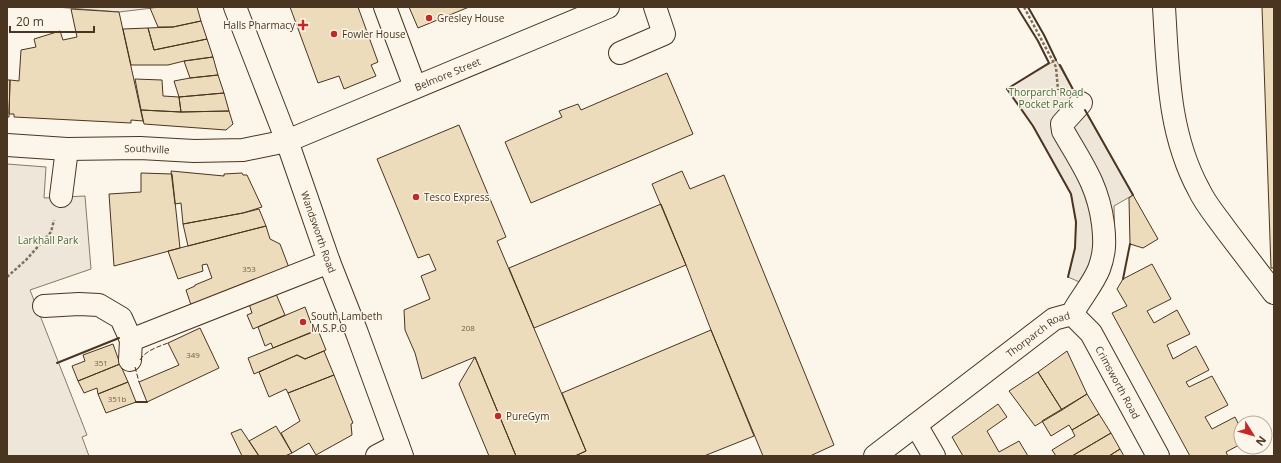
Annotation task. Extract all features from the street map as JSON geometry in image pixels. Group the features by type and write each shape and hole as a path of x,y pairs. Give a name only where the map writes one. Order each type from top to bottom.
{"street":[{"name":"Wandsworth Road","path":"235,7 400,450"},
{"path":"385,7 415,87"},
{"name":"Belmore Street","path":"286,141 608,7"},
{"path":"620,53 664,34 655,7"},
{"path":"1164,7 1170,100 1176,130 1183,153 1196,185 1205,202 1274,293"},
{"path":"1062,124 1081,103"},
{"name":"Thorparch Road","path":"875,456 1054,319 1072,314 1097,275 1105,247 1101,211 1096,190 1090,176 1063,131 1062,124"},
{"name":"Southville","path":"7,145 66,149 140,148 194,151 243,150 286,141"},
{"path":"61,196 66,149"},
{"path":"44,306 79,304 99,305 121,318 131,350 329,262"},
{"name":"Crimsworth Road","path":"1072,314 1091,333 1158,456"},
{"path":"916,425 934,456"},
{"path":"377,456 400,450"}],"path":[{"path":"1024,7 1056,67 1062,124"},
{"path":"7,277 26,260 51,232 61,196"}],"green space":[{"path":"56,7 161,7 119,12"},
{"name":"Thorparch Road Pocket Park","path":"1056,60 1133,195 1114,206 1115,245 1100,291 1068,277 1075,248 1076,222 1071,194 1033,126 1007,89"},
{"name":"Larkhall Park","path":"7,164 46,167 44,198 85,196 91,269 30,290 87,435 82,437 89,456 7,456"}],"building":[{"path":"197,7 201,21 173,27 158,27 150,8"},
{"name":"Fowler House","path":"290,7 358,7 378,62 371,65 376,76 344,89 339,76 318,83"},
{"name":"Gresley House","path":"409,7 469,7 418,28"},
{"path":"1262,7 1274,7 1274,268 1271,268"},
{"path":"71,9 119,12 143,121 131,120 131,123 14,117 14,114 9,114 10,80 19,81 21,50 36,47 34,39 60,31 63,40 77,37"},
{"path":"201,21 207,39 154,50 148,28 173,27"},
{"path":"148,28 154,50 207,39 213,57 168,65 131,65 123,29"},
{"path":"213,57 218,75 190,78 184,61"},
{"path":"667,73 693,134 531,203 505,142 562,117 559,111 578,104 581,110"},
{"path":"218,75 224,93 179,97 174,81"},
{"path":"135,79 162,80 163,96 179,97 181,112 141,110"},
{"path":"7,80 10,80 9,117 7,117"},
{"path":"224,93 229,111 181,112 179,97"},
{"path":"141,110 181,112 229,111 233,124 226,130 144,124"},
{"path":"459,125 506,237 497,241 586,451 575,456 516,456 475,357 422,379 415,353 405,330 404,310 430,299 421,276 436,270 429,254 418,258 377,159"},
{"path":"171,171 224,176 224,174 242,173 243,175 247,175 262,207 243,213 183,224 181,203 175,204"},
{"path":"682,171 690,189 724,175 834,445 810,456 763,456 652,184"},
{"path":"141,173 172,174 180,248 114,266 109,194 141,192"},
{"path":"1133,195 1158,239 1143,248 1130,244 1129,198"},
{"path":"661,204 686,265 534,328 509,268"},
{"path":"259,209 266,226 188,246 183,224"},
{"path":"266,226 270,239 280,244 291,273 193,311 186,290 212,278 207,264 202,265 203,271 178,279 168,251"},
{"path":"1152,264 1171,299 1147,311 1154,323 1177,310 1190,334 1167,345 1173,359 1196,346 1209,370 1186,382 1189,387 1212,376 1228,405 1205,417 1212,429 1233,418 1233,448 1226,452 1228,456 1190,456 1112,313 1127,306 1117,289 1123,279"},
{"path":"276,294 285,315 253,329 247,315 252,313 249,304"},
{"path":"305,307 314,331 273,348 271,343 265,346 258,327"},
{"path":"200,328 219,368 147,402 139,382 179,365 168,343"},
{"path":"318,330 326,350 305,359 297,355 254,374 248,358"},
{"path":"711,330 754,436 704,456 575,456 586,451 562,393"},
{"path":"113,344 120,364 78,381 72,366 85,361 83,355"},
{"path":"324,351 334,375 288,393 286,389 269,397 259,372 297,355 305,359"},
{"path":"1067,351 1087,394 1062,410 1038,372"},
{"path":"475,357 516,456 489,456 459,384"},
{"path":"120,364 128,382 98,394 97,388 84,393 78,381"},
{"path":"1038,372 1062,410 1035,426 1009,391"},
{"path":"334,375 353,423 351,424 352,435 316,455 309,443 292,453 281,433 300,421 288,393"},
{"path":"128,382 136,402 106,413 98,394"},
{"path":"1087,394 1099,414 1072,430 1069,425 1051,436 1042,421"},
{"path":"998,404 1007,417 987,431 999,452 1019,441 1028,456 963,456 952,437"},
{"path":"1099,414 1111,433 1072,456 1056,456 1052,450 1075,436 1072,430"},
{"path":"276,426 292,453 285,456 259,456 249,441"},
{"path":"241,429 259,456 242,456 231,433"},
{"path":"1111,433 1120,449 1109,456 1072,456"},
{"path":"1120,449 1124,456 1109,456"}],"fence":[{"path":"140,360 149,351 168,343"},
{"path":"135,367 139,382"}],"wall":[{"path":"1017,7 1038,41 1049,63 1007,89 1033,126 1071,194 1076,222 1075,248 1068,277"},
{"path":"1028,7 1056,60"},
{"path":"1060,65 1077,97"},
{"path":"1085,110 1133,195"},
{"path":"1123,279 1130,244"},
{"path":"57,363 119,338"},
{"path":"136,402 147,402"}],"place":[{"name":"Gresley House","path":"429,18"},
{"name":"Halls Pharmacy","path":"303,25"},
{"name":"Fowler House","path":"334,34"},
{"name":"Tesco Express","path":"416,197"},
{"name":"South Lambeth M.S.P.O","path":"303,322"},
{"name":"PureGym","path":"498,416"}]}
